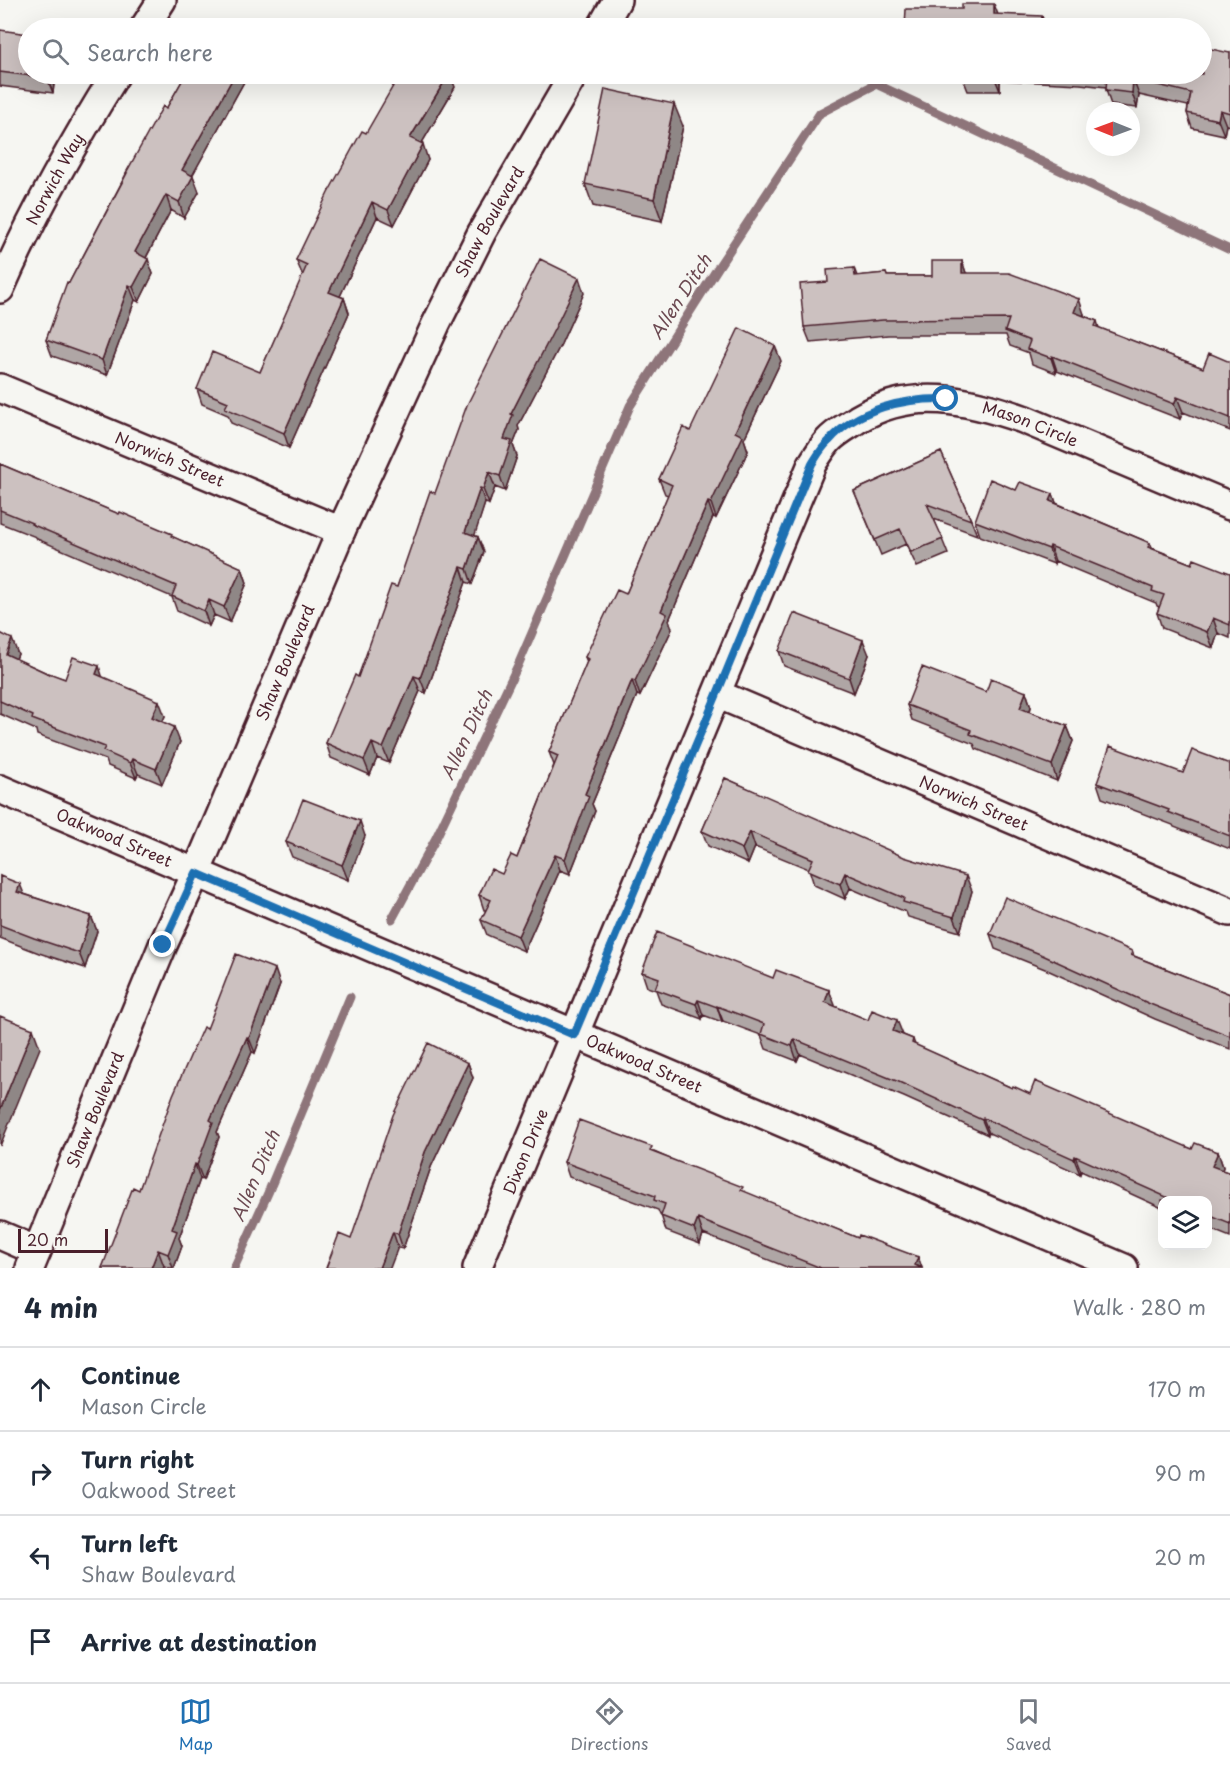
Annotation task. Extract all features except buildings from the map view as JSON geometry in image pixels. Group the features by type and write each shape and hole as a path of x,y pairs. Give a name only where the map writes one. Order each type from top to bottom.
{"street":[{"path":"150,18 162,0"},
{"path":"607,18 617,0"},
{"name":"Norwich Way","path":"0,289 23,235 60,166 110,84"},
{"name":"Shaw Boulevard","path":"33,1260 163,945 196,873 341,531 436,324 482,232 568,84"},
{"name":"Norwich Street","path":"0,388 341,531"},
{"name":"Mason Circle","path":"574,1035 812,464 829,440 842,429 871,411 922,398 946,399 992,408 1023,418 1230,506"},
{"name":"Norwich Street","path":"717,694 1230,912"},
{"name":"Oakwood Street","path":"0,789 1124,1268"},
{"name":"Dixon Drive","path":"477,1268 574,1035"},
{"path":"0,1235 33,1260"}],"waterway":[{"name":"Allen Ditch","path":"392,919 436,838 519,663 630,406 820,113 876,84 1230,250"},
{"name":"Allen Ditch","path":"234,1268 350,997"}],"route":[{"path":"163,945 196,873 574,1035 812,464 829,440 871,411 922,398 946,399"}]}
